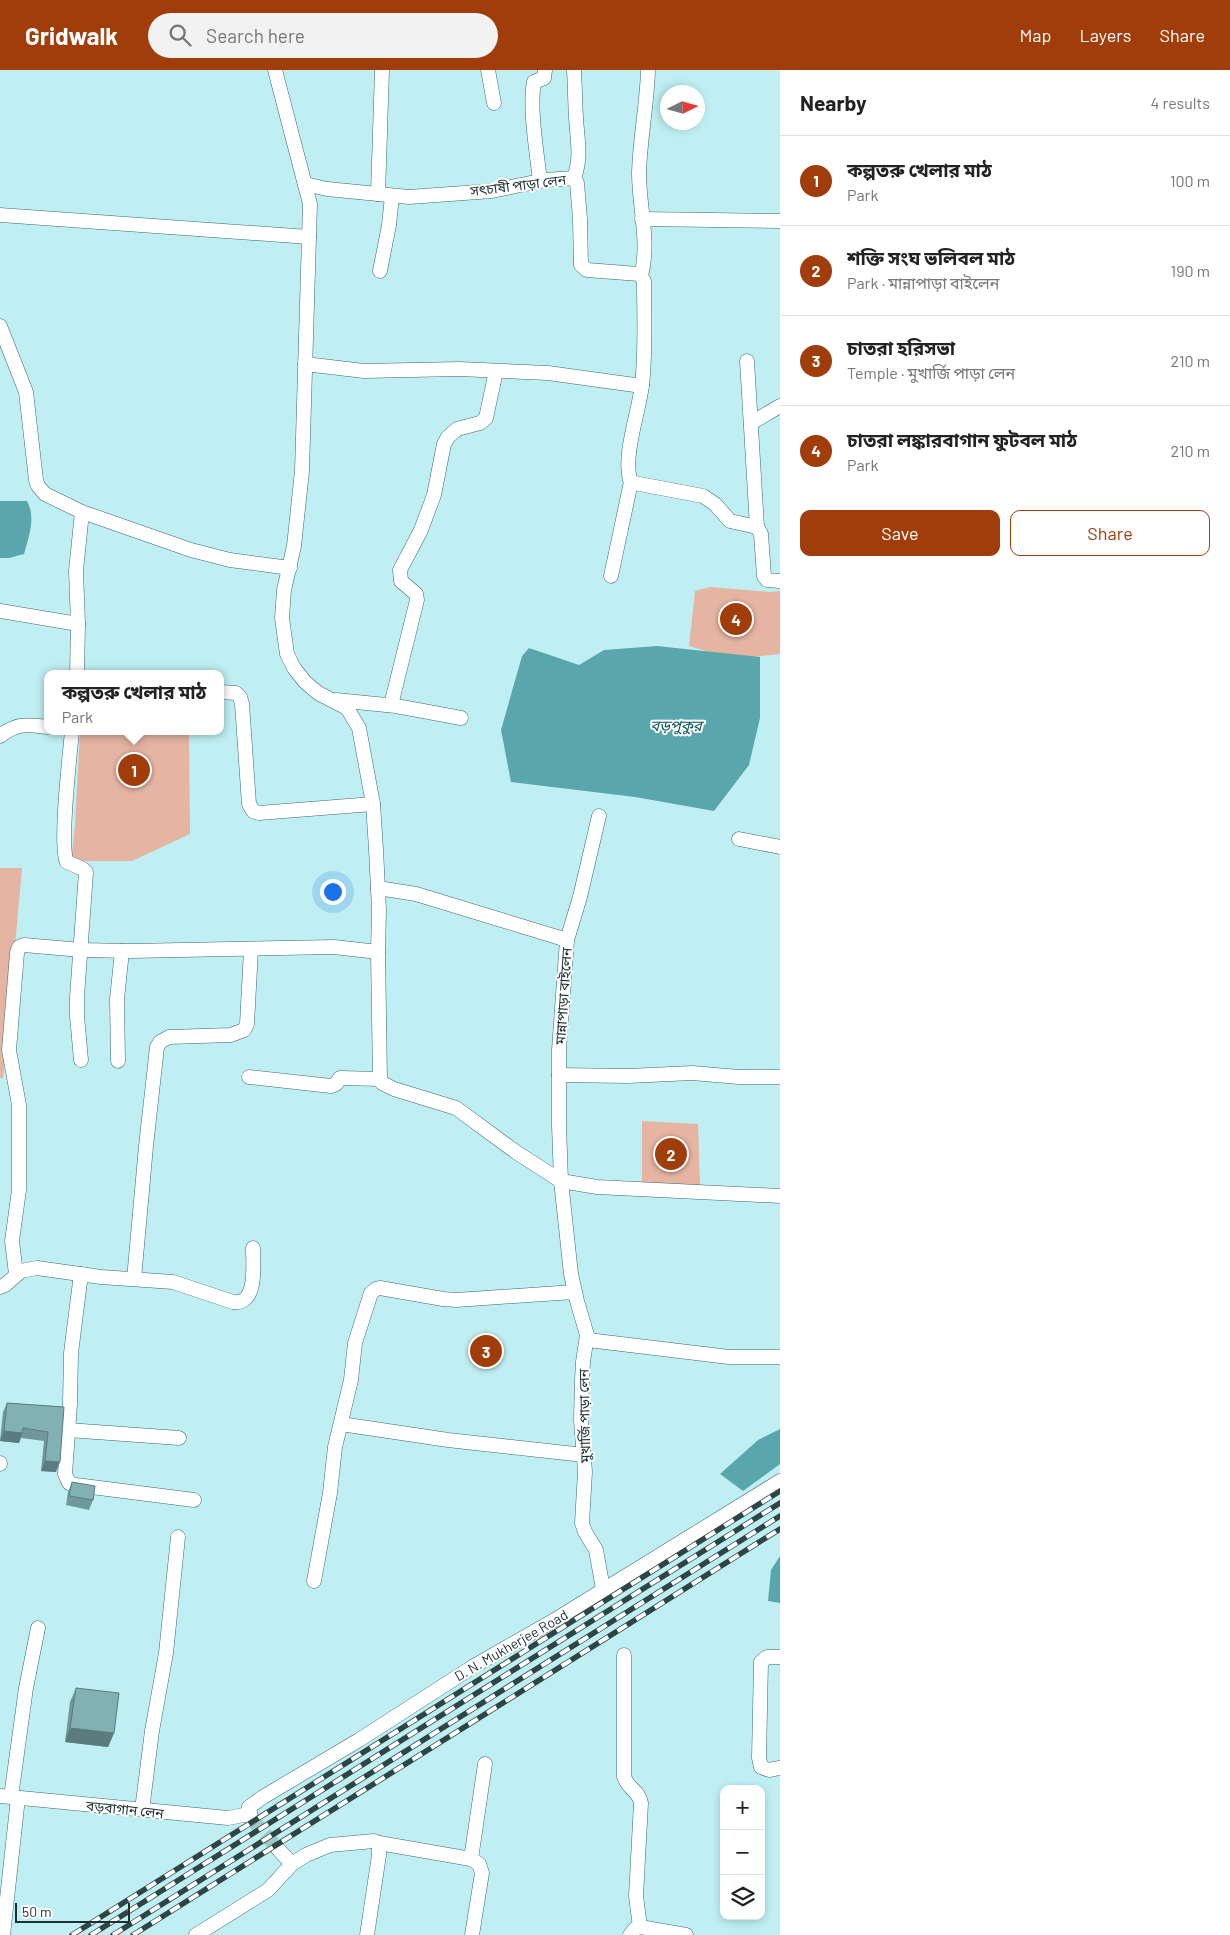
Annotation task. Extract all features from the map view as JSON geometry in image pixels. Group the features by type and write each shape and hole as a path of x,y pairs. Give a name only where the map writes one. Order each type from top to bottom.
{"street":[{"path":"275,70 310,204 302,470 297,530 284,590 282,610 287,654 294,668 305,682 318,693 347,708 356,721 373,804 378,888 380,1078 382,1083 394,1089 456,1108 516,1152 561,1181 597,1187 780,1196"},
{"path":"378,194 382,70"},
{"path":"488,70 494,103"},
{"path":"540,181 533,86 534,82 544,78 545,70"},
{"path":"574,70 579,156 578,168 574,178"},
{"path":"611,576 631,482 629,478 629,458 642,386 644,280 642,276 645,257 639,174 647,102 648,70"},
{"name":"সৎচাষী পাড়া লেন","path":"305,184 327,189 420,197 492,191 540,181 574,178 577,183 580,210 581,265 587,270 642,276"},
{"path":"380,272 389,225 392,196"},
{"path":"0,215 309,237"},
{"path":"642,219 780,221"},
{"path":"0,326 26,392 38,486 45,494 82,512 212,557 290,568"},
{"path":"0,361 15,361"},
{"path":"746,361 758,526 761,534 764,576 767,580 780,581"},
{"path":"305,364 364,371 432,369 548,373 642,386"},
{"path":"391,705 417,600 416,594 401,581 400,570 428,512 438,482 443,446 448,436 457,429 480,422 486,418 496,371"},
{"path":"751,423 780,406"},
{"path":"631,482 703,496 715,504 730,521 758,526"},
{"path":"76,670 78,624 76,571 82,512"},
{"path":"0,611 78,624"},
{"path":"224,692 236,693 242,704 249,804 253,811 259,813 373,804"},
{"path":"330,699 391,705 461,718"},
{"path":"0,736 10,728 19,725 44,727"},
{"path":"72,735 65,808 65,854 67,862 84,868 86,872 77,1016 81,1060"},
{"name":"মান্নাপাড়া বাইলেন","path":"561,1181 559,1050 567,940 580,897 599,816"},
{"path":"739,839 780,847"},
{"path":"378,888 416,894 567,940"},
{"path":"16,1274 12,1241 19,1190 19,1105 9,1050 18,949 24,945 81,950 122,951 334,947 378,952"},
{"path":"134,1279 157,1047 160,1042 169,1037 231,1035 244,1030 247,1024 251,950"},
{"path":"118,1061 117,1000 122,951"},
{"path":"559,1075 628,1076 698,1073 739,1077 778,1077"},
{"path":"249,1077 331,1086 336,1084 340,1078 380,1078"},
{"name":"মুখার্জি পাড়া লেন","path":"561,1181 574,1292 585,1324 588,1340 582,1374 581,1420 585,1472 582,1522 585,1532 596,1550 603,1589"},
{"path":"0,1287 9,1283 16,1274 25,1269 37,1268 173,1282 233,1302 241,1302 247,1297 250,1290 253,1272 253,1248"},
{"path":"81,1274 71,1353 65,1474 69,1483 194,1500"},
{"path":"314,1581 330,1493 334,1454 352,1380 355,1342 371,1293 376,1289 396,1290 456,1300 574,1292"},
{"path":"588,1340 729,1357 780,1357"},
{"path":"341,1424 448,1440 584,1454"},
{"path":"68,1430 179,1438"},
{"name":"D. N. Mukherjee Road","path":"250,1816 249,1807 263,1797 359,1740 474,1666 558,1618 780,1481"},
{"path":"142,1810 152,1731 166,1653 178,1537"},
{"path":"3,1935 10,1797 26,1688 38,1628"},
{"path":"624,1655 624,1776 628,1786 638,1793 641,1803 635,1931 686,1935"},
{"path":"780,1657 767,1658 761,1662 759,1758 761,1767 764,1769 780,1768"},
{"path":"471,1859 485,1764"},
{"name":"বড়বাগান লেন","path":"10,1797 228,1818 250,1816"},
{"path":"196,1935 268,1890 292,1864 306,1855 330,1845 374,1841 471,1859 479,1864 482,1873 472,1935"},
{"path":"366,1935 379,1855 379,1843"},
{"path":"278,1849 292,1864"}],"shaded area":[{"path":"710,587 770,592 780,591 780,654 732,659 689,646 695,591"},
{"path":"80,735 189,735 190,834 132,861 71,861 75,826"},
{"path":"0,868 22,868 3,1078 0,1078"},
{"path":"642,1121 698,1124 700,1185 642,1189"}],"water":[{"path":"0,501 27,501 30,507 30,534 24,554 0,558"},
{"name":"বড়পুকুর","path":"657,646 760,657 760,718 749,765 714,811 635,797 511,782 501,730 522,656 529,648 579,665 604,650"},
{"path":"780,1429 780,1464 743,1491 720,1474 758,1440"},
{"path":"780,1556 780,1603 768,1601 771,1570"}],"building":[{"path":"7,1403 64,1407 60,1462 45,1461 48,1432 23,1428 22,1433 4,1431"},
{"path":"72,1482 95,1486 93,1500 69,1496"},
{"path":"76,1688 119,1693 114,1733 70,1728"}],"tunnel":[{"path":"251,1818 278,1849"}],"railway":[{"path":"72,1935 780,1491"},
{"path":"91,1935 780,1503"},
{"path":"113,1935 780,1516"},
{"path":"133,1935 780,1529"}],"place":[{"name":"চাতরা লঙ্কারবাগান ফুটবল মাঠ","path":"736,619"},
{"name":"কল্পতরু খেলার মাঠ","path":"134,770"},
{"name":"শক্তি সংঘ ভলিবল মাঠ","path":"671,1154"},
{"name":"চাতরা হরিসভা","path":"486,1351"}]}
